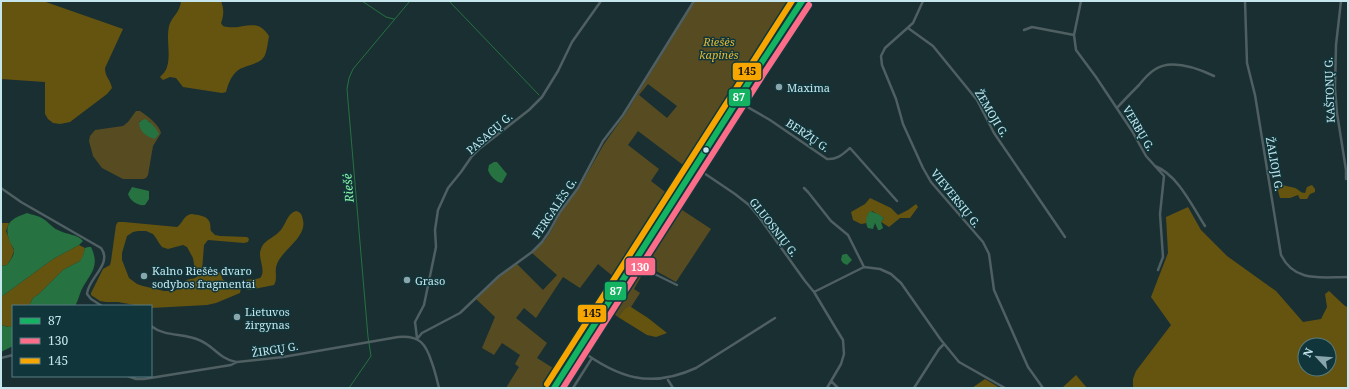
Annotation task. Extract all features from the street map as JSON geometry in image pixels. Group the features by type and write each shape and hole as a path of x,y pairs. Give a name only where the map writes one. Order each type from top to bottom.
{"main road":[{"path":"554,388 737,100 802,1"}],"street":[{"name":"PASAGŲ G.","path":"417,339 415,322 424,305 436,247 435,221 444,194 452,181 462,172 479,149 542,98 558,71 572,42 601,1"},
{"name":"PERGALĖS G.","path":"417,339 422,333 460,312 499,276 532,252 542,242 560,212 578,188 603,141 623,115 694,1"},
{"name":"VIEVERSIŲ G.","path":"923,1 913,22 885,48 881,56 882,65 896,99 903,124 923,168 931,182 983,242 989,254 994,290 1028,367 1043,388"},
{"name":"VERBŲ G.","path":"1081,1 1074,35 1076,50 1096,76 1132,131 1146,156 1164,176 1160,214 1163,257 1158,270"},
{"name":"ŽALIOJI G.","path":"1245,1 1247,63 1255,95 1281,255 1288,266 1298,274 1306,276 1348,277"},
{"name":"KAŠTONŲ G.","path":"1341,1 1336,45 1335,88 1336,113 1346,170 1346,179"},
{"path":"1024,30 1032,27 1074,35"},
{"name":"ŽEMOJI G.","path":"908,28 933,46 978,100 994,133 1065,237"},
{"path":"1117,108 1150,73 1159,67 1168,64 1204,71 1214,76"},
{"name":"BERŽŲ G.","path":"737,100 770,120 827,159 839,157 850,148 897,201"},
{"path":"1154,165 1162,169 1175,180 1205,226"},
{"name":"GLUOSNIŲ G.","path":"695,167 749,205 814,292 837,329 844,344 843,359 827,388"},
{"path":"1,188 21,202 101,248 104,252 104,260 89,285 87,294 90,299 100,305"},
{"path":"804,188 831,221 848,235 864,267"},
{"path":"634,264 677,285"},
{"path":"814,292 864,267 880,269 890,274 901,282 944,344 959,362 1005,388"},
{"path":"579,349 616,372 631,379 648,381 668,380 696,368 775,318"},
{"path":"152,327 166,334 192,337 200,340 225,358 237,362"},
{"name":"ŽIRGŲ G.","path":"131,377 136,379 148,378 223,366 237,362 284,357 404,336 417,339"},
{"path":"417,339 423,343 429,352 439,388"},
{"path":"914,388 939,349 944,344"},
{"path":"1,358 12,355"},
{"path":"573,388 592,358"},
{"path":"668,380 673,388"},
{"path":"831,381 838,388"}],"green space":[{"name":"Riešės kapinės","path":"695,1 799,1 691,171 638,131 628,145 659,169 651,181 673,198 620,282 598,264 580,288 563,277 536,318 524,308 516,318 547,343 537,358 561,373 552,388 506,388 519,367 515,364 520,355 502,343 494,355 482,348 495,317 476,299 505,272 517,264 543,290 557,275 532,253 550,233 561,212 579,188 604,144 626,113","holes":["648,84 677,106 667,118 639,95"]},
{"path":"136,111 140,111 155,123 161,133 153,146 148,175 143,179 123,179 102,168 93,156 89,141 90,136 95,130 123,126","holes":["139,121 149,121 155,129 152,138 145,134"]},
{"path":"673,204 711,229 676,282 647,266 634,289 640,293 631,307 625,308 618,317 606,309"}],"shaded area":[{"path":"1,1 43,1 123,29 105,68 112,88 107,94 70,122 60,124 53,123 45,114 45,82 1,79"},
{"path":"181,1 221,1 223,7 223,17 221,23 223,26 259,26 269,36 266,53 263,59 239,69 228,84 226,92 222,93 183,87 176,78 170,77 163,80 160,77 166,70 168,62 169,26 178,12"},
{"path":"145,119 159,134 155,139 146,135 140,128 139,122"},
{"path":"497,162 507,174 502,183 494,178 488,170 489,165"},
{"path":"1279,185 1295,188 1305,193 1307,187 1312,185 1315,192 1310,194 1307,199 1300,199 1298,195 1290,198 1280,198 1277,187"},
{"path":"132,187 149,191 149,199 145,205 137,204 132,201 128,194"},
{"path":"870,198 891,208 898,215 916,204 918,207 910,218 900,218 889,227 881,222 884,218 872,211 867,216 867,223 861,224 853,220 851,212 865,204"},
{"path":"1188,207 1201,230 1227,256 1276,291 1303,322 1321,319 1327,307 1325,294 1329,291 1348,307 1348,388 1133,388 1133,379 1136,371 1171,325 1151,297 1168,253 1166,217"},
{"path":"296,211 302,215 303,226 298,238 277,264 276,280 274,285 249,290 246,289 246,280 258,279 261,277 263,270 260,252 262,246 279,232 288,217"},
{"path":"870,211 884,218 881,222 883,228 880,230 878,230 875,223 873,229 868,228 866,222"},
{"path":"27,213 45,220 56,229 78,237 83,241 79,245 53,259 1,297 1,266 7,265 14,253 14,249 8,236 8,226 12,220"},
{"path":"191,214 201,216 208,219 210,222 211,231 215,235 247,237 249,239 248,242 244,243 208,240 204,245 202,271 217,271 220,273 223,280 241,288 240,293 207,305 152,308 152,305 134,305 100,301 91,295 103,269 110,265 116,225 118,222 177,227","holes":["138,231 146,231 153,234 162,247 168,249 183,245 187,247 193,258 195,270 198,271 199,274 181,284 175,291 164,291 137,284 129,278 122,260 122,253 127,236"]},
{"path":"1,223 9,223 6,231 14,251 7,265 1,266"},
{"path":"79,245 85,248 83,257 80,261 63,270 33,298 30,305 12,305 12,326 1,325 1,297 53,259"},
{"path":"91,247 95,260 94,266 76,305 30,305 33,298 63,270 80,261 85,248"},
{"path":"847,254 852,260 847,265 841,260 842,255"},
{"path":"631,307 648,318 667,333 656,337 647,335 618,317 625,308"},
{"path":"1,325 8,327 12,326 12,346 1,352"},
{"path":"1076,375 1087,388 1062,388"},
{"path":"985,379 1000,388 972,388"}],"waterway":[{"path":"362,1 386,17 394,19"},
{"name":"Riešė","path":"349,388 371,356 368,337 347,89 349,78 353,69 410,1"},
{"path":"449,1 539,95"}],"transit line":[{"name":"145","path":"547,384 792,1"},
{"name":"87","path":"554,388 802,1"},
{"name":"130","path":"563,388 809,5"}],"place":[{"name":"Maxima","path":"779,87"},
{"name":"Kalno Riešės dvaro sodybos fragmentai","path":"144,276"},
{"name":"Graso","path":"407,280"},
{"name":"Lietuvos žirgynas","path":"237,317"}]}
